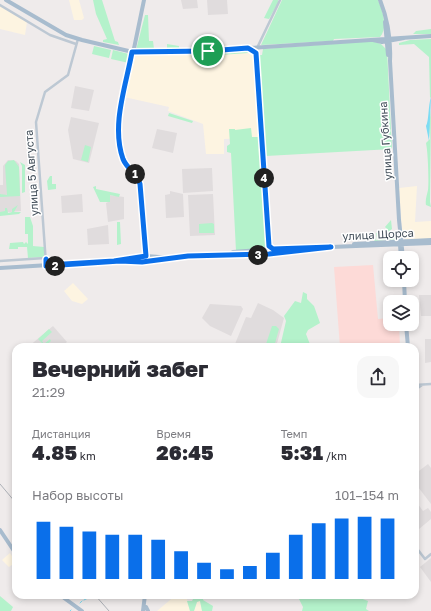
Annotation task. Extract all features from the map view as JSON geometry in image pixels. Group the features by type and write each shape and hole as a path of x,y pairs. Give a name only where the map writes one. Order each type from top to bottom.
{"main road":[{"path":"6,0 59,31 76,38 132,52 257,48 431,36"},
{"path":"10,0 76,38"},
{"path":"144,0 132,52 118,126 123,160 136,175 140,184 145,259"},
{"name":"улица Губкина","path":"380,0 390,39 390,61 402,251"},
{"name":"улица Щорса","path":"270,250 394,245 410,241 431,240"},
{"name":"улица Щорса","path":"328,248 431,243"},
{"path":"213,255 221,253 270,250 328,248"},
{"path":"0,268 47,263 172,258 270,250"},
{"path":"114,261 158,257 172,258"},
{"path":"407,331 408,343"},
{"path":"0,530 12,548"},
{"path":"66,599 82,610"},
{"path":"145,609 146,599"}],"street":[{"path":"270,250 265,198 257,48 280,0"},
{"path":"0,5 50,34 76,44"},
{"name":"улица 5 Августа","path":"47,263 36,122 45,92 68,75 76,44 76,38"},
{"path":"248,48 259,42"},
{"path":"248,48 257,55"},
{"path":"0,261 47,263"},
{"path":"419,387 424,384"},
{"path":"419,385 431,384"},
{"path":"419,551 425,559 431,554"}],"shaded area":[{"path":"69,0 79,0 84,18 82,20 74,20"},
{"path":"181,0 197,0 198,8 183,9"},
{"path":"207,0 227,0 228,14 208,15"},
{"path":"0,6 27,22 25,35 0,29"},
{"path":"251,50 255,54 260,138 224,139 224,154 206,154 203,124 168,111 169,107 124,97 134,55"},
{"path":"75,86 94,90 89,111 71,108"},
{"path":"71,117 99,123 89,163 73,159 68,130"},
{"path":"157,129 177,133 173,153 152,148"},
{"path":"8,160 16,161 19,164 21,211 0,213 0,185 3,185 3,166"},
{"path":"212,168 213,191 183,193 182,169"},
{"path":"417,186 415,222 431,221 431,239 406,239 402,231 399,188"},
{"path":"170,191 183,194 184,217 166,218 165,195 170,194"},
{"path":"82,194 83,212 62,213 61,196"},
{"path":"213,194 215,235 190,236 188,195"},
{"path":"109,195 124,197 124,219 108,222 106,203 110,201"},
{"path":"108,225 109,244 88,245 87,229"},
{"path":"373,265 378,319 383,319 383,331 399,331 400,343 340,343 334,267"},
{"path":"73,283 88,299 82,304 72,301 64,291"},
{"path":"419,295 431,295 431,316 421,316"},
{"path":"258,303 273,310 284,318 277,343 235,343 246,317 251,318"},
{"path":"210,304 241,306 243,309 231,336 210,326 202,318"},
{"path":"53,326 67,342 66,343 33,343"},
{"path":"425,339 431,339 431,362 425,363"},
{"path":"428,464 431,468 431,504 419,488 419,471"},
{"path":"419,506 423,511 428,508 431,512 431,519 419,529"},
{"path":"10,553 12,556 12,565 9,567 2,560"},
{"path":"431,558 431,582 420,567"},
{"path":"171,599 187,599 190,611 157,611"},
{"path":"200,600 202,611 194,611 197,602"}],"green space":[{"path":"93,0 102,0 115,41 118,42 119,45 103,42 103,40 107,39 96,14"},
{"path":"273,0 278,0 278,3 269,19 264,18"},
{"path":"282,0 378,0 383,14 384,29 380,37 261,45"},
{"path":"145,15 148,15 149,41 153,41 154,49 163,51 136,50"},
{"path":"431,29 431,34 413,34 416,31"},
{"path":"431,39 430,98 429,57 414,44 399,45 399,43 410,40"},
{"path":"372,41 381,44 387,50 392,149 266,156 259,55 262,55 263,49"},
{"path":"167,44 179,46 181,49 167,51"},
{"path":"94,46 111,50 109,58 92,54"},
{"path":"113,50 129,54 129,63 111,59"},
{"path":"248,50 248,53 219,55 221,52"},
{"path":"431,110 431,207 426,205 428,190 428,160 426,143 430,139 429,126"},
{"path":"169,113 193,121 192,123 168,116"},
{"path":"251,128 252,137 260,137 266,246 264,248 236,251 231,153 227,152 227,146 230,144 229,129 235,130"},
{"path":"85,145 91,147 88,162 81,160"},
{"path":"14,160 19,167 20,196 0,197 0,194 7,195 5,165 8,161"},
{"path":"20,162 25,165 25,192 22,193 22,166"},
{"path":"50,176 52,176 52,184 56,184 56,189 48,190 47,181"},
{"path":"96,186 96,189 120,194 119,197 110,195 110,202 100,202 93,187"},
{"path":"18,205 14,212 21,212 19,214 0,216 0,212 5,211 5,208 7,208 8,213 12,212 12,209"},
{"path":"25,217 30,217 33,226 33,246 44,247 44,257 28,258 27,247 9,249 10,243 23,242 24,244 26,242 28,244 28,234 25,234"},
{"path":"391,220 392,229 388,232 389,239 392,237 398,239 374,241 376,238 376,240 379,240 377,239 376,233 383,233 387,229 385,227"},
{"path":"117,222 120,222 121,244 117,245"},
{"path":"199,224 214,224 214,233 199,233"},
{"path":"303,292 307,294 307,299 314,306 320,323 308,330 306,334 309,343 281,343 286,321 284,316 295,301 301,303"},
{"path":"272,326 276,326 279,329 275,343 266,343"},
{"path":"49,329 52,332 42,341 43,343 38,339"},
{"path":"50,339 51,341 49,343 45,343"},
{"path":"0,596 13,607 11,611 0,611"},
{"path":"193,599 203,599 213,606 212,611 202,611 200,601 197,602 194,611 190,611 187,601 192,601"},
{"path":"299,599 363,599 368,601 366,609 369,611 302,611 303,607"}],"water":[{"path":"431,97 429,141 426,126"}],"railway":[{"path":"0,484 12,498"},
{"path":"98,599 109,611"}],"route":[{"path":"208,51 132,52 118,126 123,160 139,179 146,256 114,261 89,262 48,265 46,264 46,259 46,265 46,266 120,261 142,262 168,260 188,256 231,254 240,256 331,247 273,249 269,246 257,55 252,49 248,48 208,51"}]}
